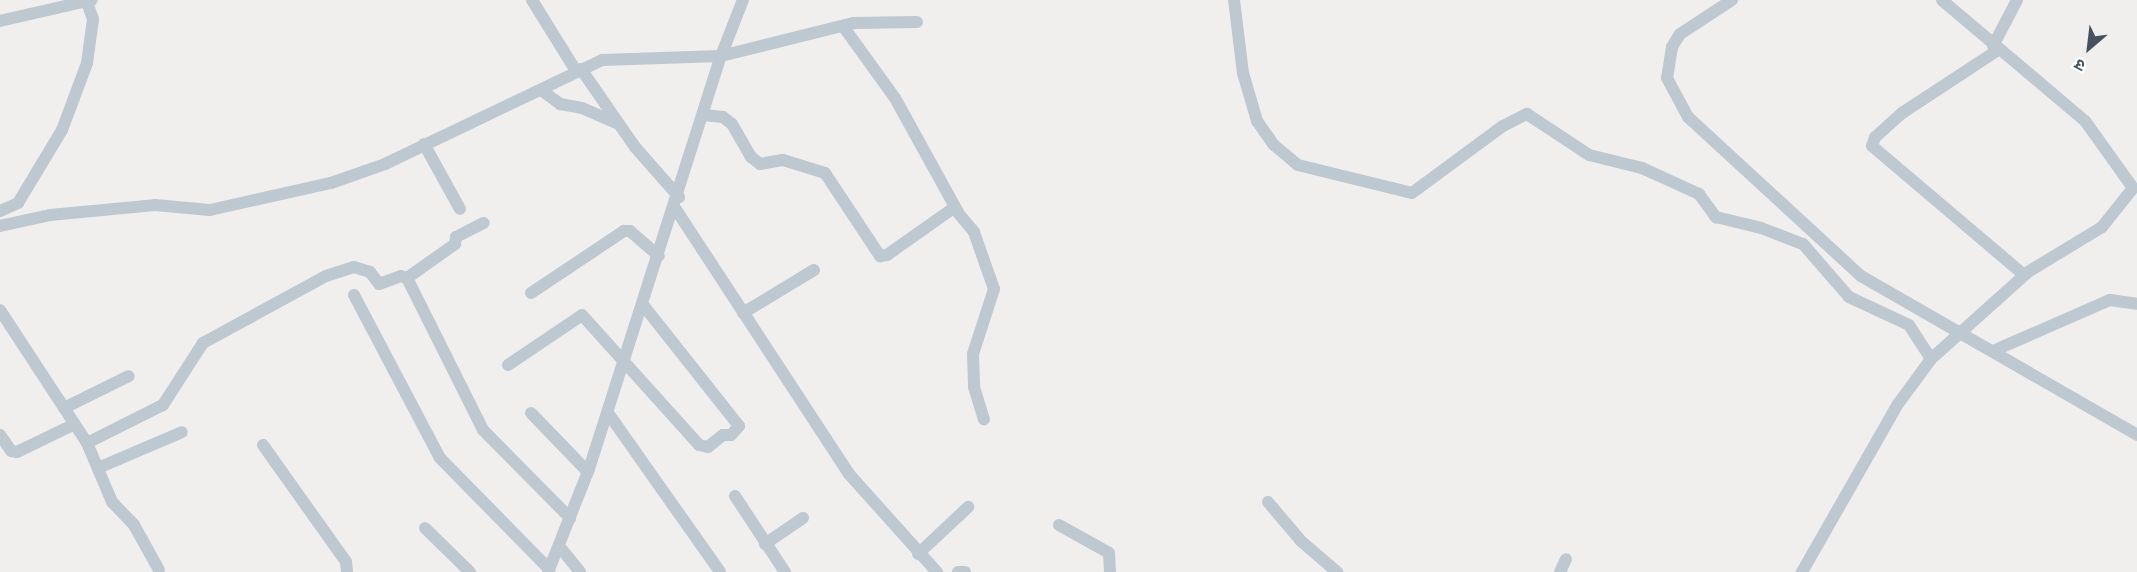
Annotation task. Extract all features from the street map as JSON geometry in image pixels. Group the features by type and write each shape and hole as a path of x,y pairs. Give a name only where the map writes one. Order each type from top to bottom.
{"street":[{"path":"0,21 89,0 93,19 87,63 62,130 18,204 0,211"},
{"path":"532,0 579,70 677,202 743,313 849,474 918,554 938,572"},
{"path":"354,295 440,458 549,570 588,472 677,202 721,56 743,0"},
{"path":"1234,0 1251,101 1261,128 1285,155 1313,171 1412,193 1503,126 1527,114 1589,155 1642,168 1699,194 1716,217 1761,228 1803,244 1849,297 1909,325 1931,359"},
{"path":"1732,0 1713,9 1674,42 1666,72 1680,106 1735,164 1861,276 1962,332 2137,435"},
{"path":"1802,572 1898,404 1931,359 2024,275 2102,227 2135,186 2085,121 1942,0"},
{"path":"2017,0 1996,48 1902,113 1875,137 1872,146 2024,275"},
{"path":"0,226 50,215 155,205 186,210 242,203 332,183 424,144 579,70 619,58 721,56 843,26 873,21 917,22"},
{"path":"843,26 895,98 955,207 974,232 994,289 973,354 974,387 984,420"},
{"path":"541,90 560,104 582,108 620,124"},
{"path":"703,115 723,117 732,124 752,157 760,164 783,160 825,172 880,256 887,255 955,207"},
{"path":"424,144 460,209"},
{"path":"407,278 455,244 456,237 484,223"},
{"path":"531,293 624,231 630,231 659,256"},
{"path":"87,442 163,405 202,343 326,276 354,267 370,272 379,284 401,276 407,278 483,430 570,518"},
{"path":"743,313 814,270"},
{"path":"1993,351 2110,300 2137,304"},
{"path":"508,365 582,315 626,359 699,445 708,447 740,428 643,305"},
{"path":"0,310 87,442 112,502 134,525 159,570"},
{"path":"64,408 129,376"},
{"path":"531,413 588,472"},
{"path":"608,413 720,572"},
{"path":"0,435 11,451 17,452 75,424"},
{"path":"98,468 182,432"},
{"path":"263,445 346,562 347,572"},
{"path":"735,496 785,572"},
{"path":"1268,502 1301,541 1337,572"},
{"path":"918,554 968,507"},
{"path":"765,544 803,518"},
{"path":"1059,525 1109,553 1110,572"},
{"path":"425,528 470,572"},
{"path":"559,546 580,572"},
{"path":"1560,572 1566,560"},
{"path":"958,572 965,572"}]}
